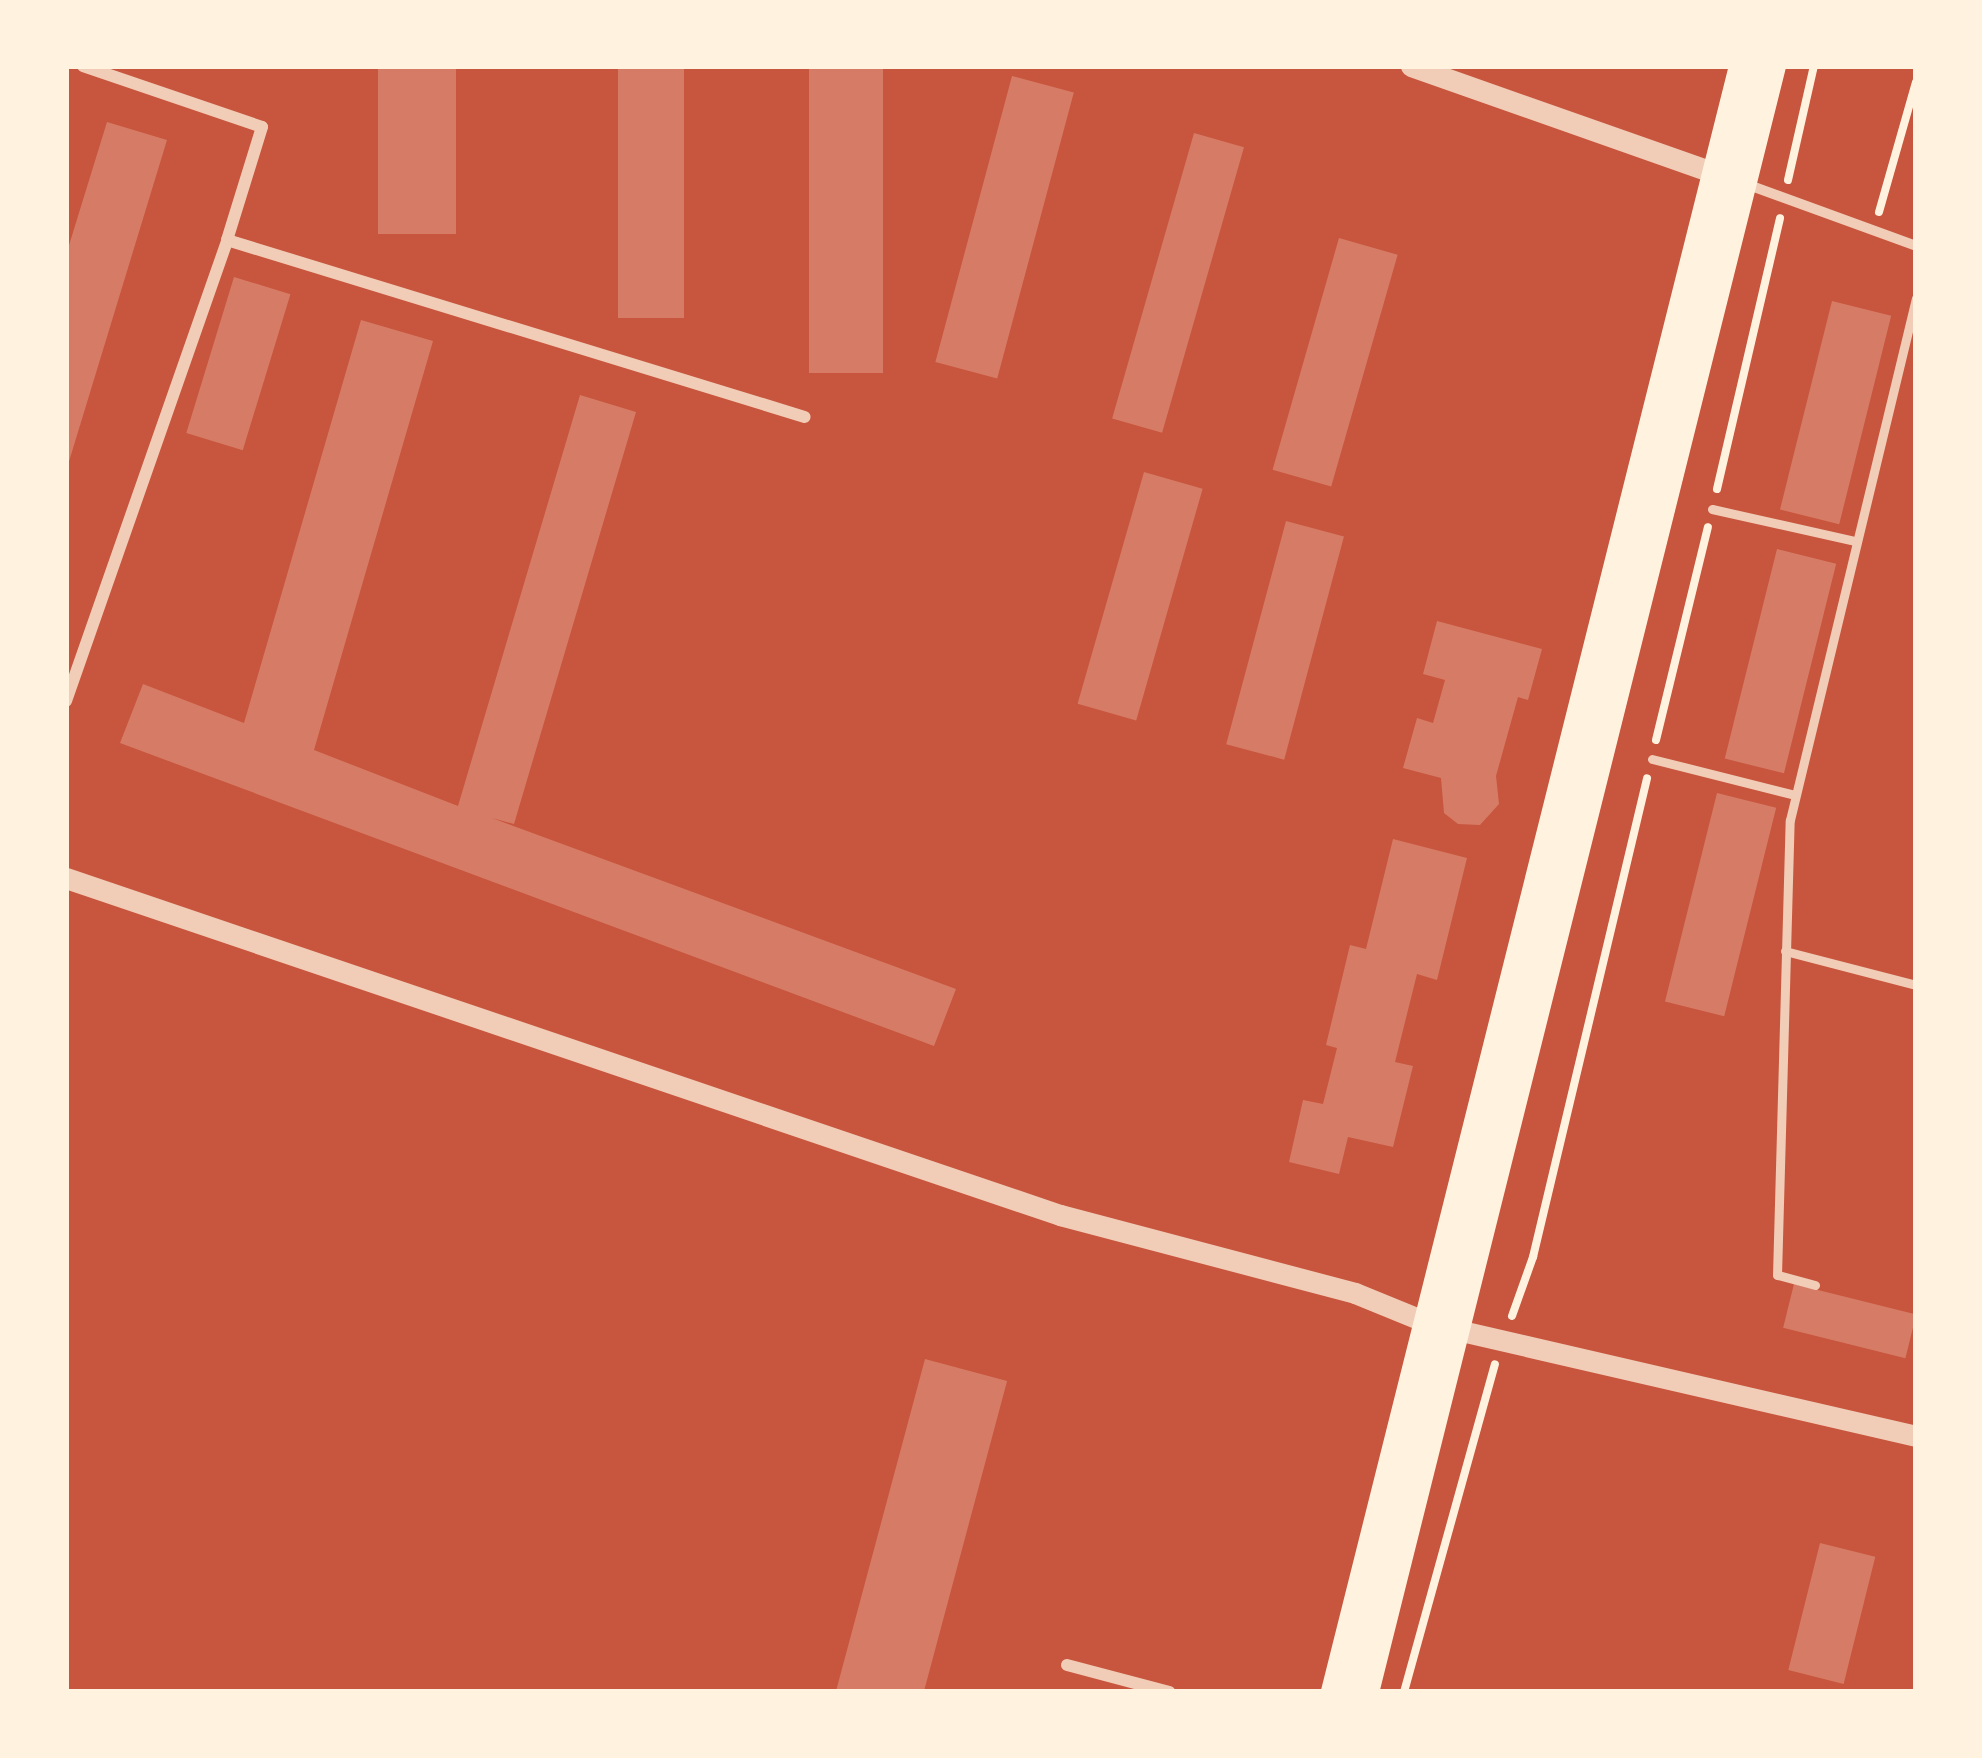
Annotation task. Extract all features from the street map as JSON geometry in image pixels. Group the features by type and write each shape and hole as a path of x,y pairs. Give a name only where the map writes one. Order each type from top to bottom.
{"main road":[{"path":"1730,178 1744,66"},
{"path":"1364,1692 1443,1326 1730,178 1772,66"},
{"path":"1336,1692 1443,1326"}],"street":[{"path":"66,701 262,127 83,66"},
{"path":"1411,66 1916,245"},
{"path":"227,240 805,417"},
{"path":"66,878 1060,1215 1354,1293 1443,1326 1916,1436"},
{"path":"1067,1665 1169,1692"}],"lane":[{"path":"1815,1285 1777,1275 1785,951 1795,795 1916,298"},
{"path":"1712,509 1856,541"},
{"path":"1652,759 1795,795"},
{"path":"1785,951 1916,986"}],"path":[{"path":"1874,230 1916,82"},
{"path":"1404,1692 1463,1456"}],"building":[{"path":"378,66 456,66 456,234 378,234"},
{"path":"618,66 684,66 684,318 618,318"},
{"path":"809,66 883,66 883,373 809,373"},
{"path":"1012,76 1074,93 997,378 935,362"},
{"path":"107,122 167,140 67,468 66,255"},
{"path":"1194,133 1244,147 1162,433 1112,418"},
{"path":"1339,238 1398,255 1331,486 1273,470"},
{"path":"234,277 290,294 243,450 186,433"},
{"path":"1832,301 1891,316 1839,524 1780,510"},
{"path":"361,320 433,341 314,750 458,806 580,395 636,412 514,824 492,818 956,989 934,1046 120,743 143,684 244,723"},
{"path":"1144,472 1203,489 1136,720 1078,704"},
{"path":"1286,521 1344,537 1284,760 1226,744"},
{"path":"1777,549 1836,564 1784,773 1725,759"},
{"path":"1437,621 1542,649 1528,700 1518,697 1496,776 1499,804 1480,825 1458,824 1444,813 1441,778 1403,768 1417,718 1433,723 1445,680 1423,674"},
{"path":"1717,793 1776,808 1724,1016 1665,1002"},
{"path":"1393,839 1467,858 1437,980 1417,974 1395,1062 1413,1066 1393,1147 1348,1137 1339,1174 1289,1162 1303,1100 1323,1104 1337,1048 1326,1045 1350,945 1366,949"},
{"path":"1794,1284 1916,1314 1905,1358 1783,1328"},
{"path":"925,1359 1007,1381 924,1692 836,1691"},
{"path":"1820,1543 1875,1557 1844,1684 1788,1670"}]}
